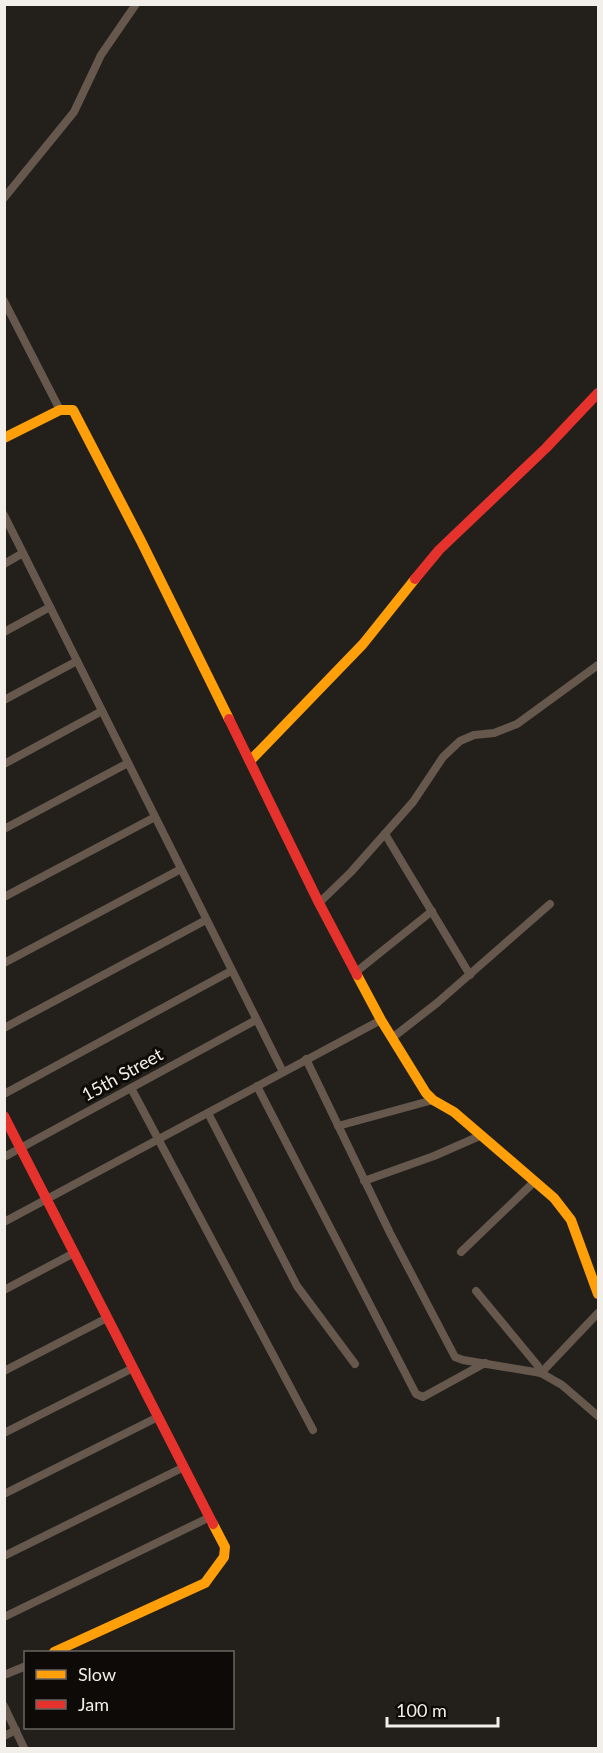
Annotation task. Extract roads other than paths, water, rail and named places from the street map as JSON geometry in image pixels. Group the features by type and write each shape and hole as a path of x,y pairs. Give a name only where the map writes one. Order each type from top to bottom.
{"street":[{"path":"4,198 74,112 101,55 136,4"},
{"path":"4,300 60,410"},
{"path":"250,761 363,644 439,550 546,448 598,393"},
{"path":"4,438 60,410 73,410 141,541 319,903 381,1020 421,1085 433,1100 454,1112 554,1198 571,1220 598,1294"},
{"path":"4,516 283,1072"},
{"path":"4,564 23,553"},
{"path":"4,632 50,607"},
{"path":"4,700 77,661"},
{"path":"319,903 351,872 413,802 443,757 460,741 474,735 494,733 518,724 598,665"},
{"path":"4,764 102,711"},
{"path":"4,829 128,763"},
{"path":"4,897 155,817"},
{"path":"385,834 470,975"},
{"path":"4,963 181,869"},
{"path":"392,1038 470,975 550,904"},
{"path":"356,972 432,912"},
{"path":"4,1028 206,920"},
{"path":"4,1094 231,971"},
{"name":"15th Street","path":"4,1157 256,1020"},
{"path":"4,1222 381,1020"},
{"path":"306,1059 390,1233 455,1357 541,1373 562,1386 598,1416"},
{"path":"257,1086 416,1394 423,1397 486,1363"},
{"path":"131,1088 313,1430"},
{"path":"338,1126 433,1100"},
{"path":"208,1113 297,1286 355,1364"},
{"path":"4,1116 225,1547 224,1557 204,1583 58,1651"},
{"path":"364,1180 434,1156 482,1135"},
{"path":"461,1252 534,1182"},
{"path":"4,1290 74,1253"},
{"path":"476,1291 538,1366 541,1373"},
{"path":"541,1373 598,1313"},
{"path":"4,1371 107,1318"},
{"path":"4,1433 133,1368"},
{"path":"4,1494 158,1417"},
{"path":"4,1556 184,1467"},
{"path":"4,1617 210,1517"},
{"path":"4,1675 24,1667"},
{"path":"4,1706 24,1749"},
{"path":"4,1736 16,1730"}]}
